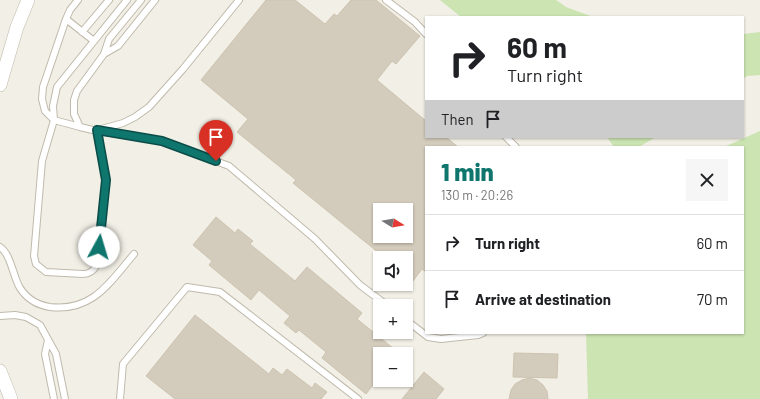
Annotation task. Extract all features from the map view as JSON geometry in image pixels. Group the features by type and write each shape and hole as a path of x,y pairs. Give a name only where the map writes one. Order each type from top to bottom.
{"street":[{"path":"0,85 17,27 28,0"},
{"path":"0,371 11,399"}],"lane":[{"path":"78,0 70,10 66,19 43,87 42,100 45,111 54,120 80,127 162,141 229,166 315,239 360,285 379,299"},
{"path":"82,32 109,0"},
{"path":"97,130 106,180 96,266 93,271 88,274 46,272 36,264 34,256 42,161 54,120 53,106 57,87 127,0"},
{"path":"80,127 74,114 74,100 82,83 104,54 109,39 141,0"},
{"path":"104,54 118,46 155,0"},
{"path":"97,130 135,118 149,107 183,69 239,0"},
{"path":"386,0 415,22 425,33"},
{"path":"66,19 94,41"},
{"path":"507,138 515,146"},
{"path":"0,247 10,261 18,284 26,296 37,303 55,307 75,306 82,304 101,292 134,254"},
{"path":"120,399 123,364 187,287 220,292 358,399"},
{"path":"0,316 15,315 40,325 56,354 65,399"},
{"path":"413,325 428,337 442,339 478,336 481,334"},
{"path":"48,340 45,354 54,399"}],"green space":[{"path":"440,0 556,0 566,7 590,16 460,16"},
{"path":"760,32 760,75 747,76 744,78 744,34"},
{"path":"760,131 760,399 588,399 586,334 744,334 744,146 726,146"},
{"path":"608,138 654,138 641,146 613,146"}],"building":[{"path":"266,0 295,0 325,24 334,14 337,16 351,0 376,0 420,36 396,64 392,61 377,80 425,120 425,138 447,138 457,146 425,146 425,271 422,269 413,281 413,251 376,251 293,183 296,180 237,132 248,119 201,80"},
{"path":"216,217 235,233 238,229 253,241 250,244 295,281 307,267 362,313 357,319 373,332 373,339 382,339 392,347 373,347 373,385 366,394 322,358 326,352 299,330 296,333 284,323 290,316 259,290 251,300 209,265 212,261 193,245"},
{"path":"195,315 269,374 273,368 282,375 287,369 312,388 315,383 327,392 321,399 175,399 146,376"},
{"path":"514,353 558,354 557,378 513,377"},
{"path":"424,372 444,389 436,399 402,399"},
{"path":"529,378 537,380 543,385 547,391 548,399 509,399 511,390 515,384"}],"route":[{"path":"99,247 106,180 97,130 162,141 216,161"}]}
